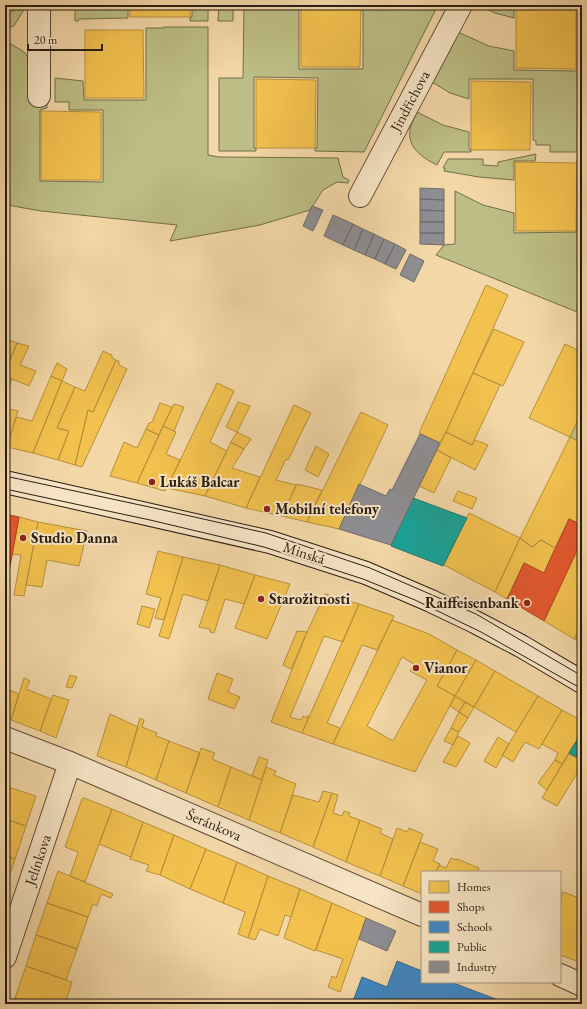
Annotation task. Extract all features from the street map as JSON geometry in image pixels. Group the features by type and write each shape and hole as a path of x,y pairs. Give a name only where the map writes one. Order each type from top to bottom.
{"street":[{"path":"39,5 39,96"},
{"name":"Jindřichova","path":"360,196 461,5"},
{"name":"Minská","path":"5,482 270,542 366,573 475,622 521,646 582,682"},
{"name":"Šeránkova","path":"5,738 70,763 421,915"},
{"name":"Jelínkova","path":"5,957 70,763"},
{"path":"561,975 582,985"}],"green space":[{"path":"14,5 26,6 14,26 5,28 5,11 14,11"},
{"path":"75,5 128,5 128,18 79,19 78,21 75,21"},
{"path":"192,5 208,5 208,21 190,21 190,17 192,17"},
{"path":"219,5 233,5 233,21 218,21"},
{"path":"244,5 299,5 299,69 363,69 363,5 438,5 364,152 315,151 315,148 317,148 318,78 254,77 254,148 256,148 256,151 219,151 219,78 243,78"},
{"path":"479,5 514,5 514,18 495,13"},
{"path":"578,5 582,5 582,152 550,152 550,145 536,145 536,141 533,140 533,79 469,79 469,99 450,93 432,82 458,32 489,46 514,51 514,70 578,71"},
{"path":"208,27 208,155 219,157 338,158 343,177 349,180 348,183 337,182 323,190 310,210 260,225 170,241 177,225 41,211 5,204 5,44 11,44 24,52 31,62 47,95 47,108 40,110 40,181 103,182 103,110 69,110 69,102 55,102 55,78 83,81 84,100 146,100 146,28"},
{"path":"417,112 443,125 469,132 469,149 471,152 444,152 437,165 426,159 417,152 411,142 410,129"},
{"path":"536,154 535,161 514,161 514,180 479,177 444,171 445,168 443,168 448,159 483,159 483,165 498,166 498,162"},
{"path":"577,161 582,161 582,314 436,255 444,245 455,244 455,191 483,205 514,213 514,233 577,232"},
{"path":"582,411 582,443 570,437"}],"building: Homes":[{"path":"5,5 12,5 12,10 5,10"},
{"path":"130,5 190,5 190,17 130,17"},
{"path":"301,5 361,5 360,67 301,67"},
{"path":"516,5 576,5 576,69 516,68"},
{"path":"85,30 143,30 144,98 85,98"},
{"path":"256,79 316,80 315,148 256,148"},
{"path":"471,81 531,82 530,150 471,150"},
{"path":"41,111 101,112 101,180 41,180"},
{"path":"515,162 577,163 576,231 516,231"},
{"path":"486,285 508,295 440,443 419,433"},
{"path":"494,329 524,342 503,386 473,373"},
{"path":"6,339 17,343 11,358 5,355"},
{"path":"17,343 29,346 20,365 36,371 29,386 5,376 5,372"},
{"path":"565,344 582,352 582,397 577,409 582,411 570,437 529,418"},
{"path":"103,351 112,355 112,358 116,360 93,412 88,410 75,465 58,460 69,431 57,428 75,387 85,391"},
{"path":"5,355 11,358 5,372"},
{"path":"116,360 119,361 119,365 127,369 82,467 75,465 88,410 93,412"},
{"path":"57,363 67,369 62,381 51,376"},
{"path":"473,373 500,385 472,445 446,432"},
{"path":"5,376 12,379 5,400"},
{"path":"51,376 62,381 33,453 7,447 16,417 32,421"},
{"path":"62,381 75,387 57,428 69,431 58,460 33,453"},
{"path":"217,383 234,391 210,442 227,451 205,496 167,488"},
{"path":"238,402 250,406 237,432 226,427"},
{"path":"160,403 172,407 159,435 146,429 149,423 152,422"},
{"path":"174,404 184,407 174,431 163,426"},
{"path":"294,405 311,413 288,460 286,459 276,480 296,485 282,516 246,508"},
{"path":"5,408 18,411 7,447 5,447"},
{"path":"361,412 388,425 339,529 307,522"},
{"path":"163,426 176,432 166,454 180,460 165,491 137,483"},
{"path":"146,429 159,435 137,483 110,476 124,442 137,448"},
{"path":"237,432 251,439 244,449 231,442"},
{"path":"446,432 472,445 475,440 488,445 475,470 437,450"},
{"path":"570,437 582,443 582,525 569,519 555,548 541,540 532,547 520,538"},
{"path":"231,442 244,449 232,468 260,477 246,508 205,496"},
{"path":"316,446 329,454 318,477 305,470"},
{"path":"437,450 451,458 434,493 419,486"},
{"path":"297,484 322,490 307,522 282,516"},
{"path":"458,491 477,498 472,509 453,501"},
{"path":"469,513 520,538 495,592 444,565"},
{"path":"19,517 38,522 24,596 14,595 21,555 12,554"},
{"path":"38,522 87,531 79,566 47,560 42,587 26,585"},
{"path":"520,538 532,547 541,540 555,548 544,573 524,563 507,599 495,592"},
{"path":"582,540 582,549 579,548"},
{"path":"578,547 582,549 582,584 580,589 582,590 582,624 574,639 544,621"},
{"path":"158,551 183,557 164,620 155,618 161,598 146,594"},
{"path":"183,557 220,565 208,601 183,594 169,639 159,636"},
{"path":"220,565 255,575 244,604 225,599 214,633 210,632 210,629 199,627"},
{"path":"255,575 290,584 267,639 235,628"},
{"path":"325,594 359,604 343,642 324,636 290,717 301,720 303,716 306,718 309,716 302,733 271,722 307,632"},
{"path":"359,604 394,616 377,650 362,645 327,723 340,728 333,744 302,733"},
{"path":"142,606 155,609 149,628 137,624"},
{"path":"392,620 429,634 457,650 437,686 455,696 415,772 333,744","holes":["402,657 414,664 410,671 427,680 393,741 367,726"]},
{"path":"582,624 582,643 574,639"},
{"path":"297,631 307,632 291,669 283,665"},
{"path":"457,650 476,660 455,696 437,686"},
{"path":"476,660 495,671 474,707 455,696"},
{"path":"495,671 538,696 516,732 474,707"},
{"path":"217,673 233,679 228,692 240,697 234,709 208,699"},
{"path":"70,675 77,677 72,688 66,687"},
{"path":"24,678 30,681 26,689 51,699 40,731 11,720"},
{"path":"5,688 19,694 11,720 5,717"},
{"path":"53,695 69,700 56,738 40,731"},
{"path":"455,696 465,702 459,712 450,706"},
{"path":"538,696 562,710 539,749 525,742 513,762 502,755"},
{"path":"465,702 474,707 468,718 459,712"},
{"path":"562,710 582,721 582,732 562,764 555,760 558,753 542,744"},
{"path":"459,712 468,718 459,732 451,728"},
{"path":"110,714 138,727 126,767 97,756"},
{"path":"140,718 144,720 142,727 157,733 156,736 169,741 156,780 126,767"},
{"path":"451,728 459,732 453,745 444,741"},
{"path":"458,736 470,743 456,767 443,762"},
{"path":"498,737 509,744 496,768 484,761"},
{"path":"169,741 200,753 186,793 156,780"},
{"path":"201,748 215,753 212,759 231,767 218,807 186,793"},
{"path":"569,754 581,760 578,765 581,767 557,806 542,798"},
{"path":"259,757 268,760 262,780 252,776"},
{"path":"555,760 562,764 547,790 538,783"},
{"path":"231,767 262,780 249,820 218,807"},
{"path":"266,767 276,771 274,775 296,784 280,833 249,820"},
{"path":"5,786 36,796 26,826 5,819"},
{"path":"323,791 332,793 313,847 280,833 293,795 319,802"},
{"path":"332,793 338,795 333,813 342,816 344,811 350,813 349,816 360,820 346,862 313,847"},
{"path":"84,798 112,809 85,882 70,876 78,852 65,847 82,799"},
{"path":"112,809 143,822 131,857 99,844"},
{"path":"5,819 26,826 15,859 5,856"},
{"path":"360,820 382,829 380,833 393,839 380,876 346,862"},
{"path":"143,822 174,835 160,875 146,871 149,865 130,859"},
{"path":"397,828 407,832 409,828 423,834 403,886 380,876"},
{"path":"174,835 206,849 190,889 160,875"},
{"path":"420,842 438,849 433,861 440,864 436,871 421,871 421,894 403,886"},
{"path":"206,849 237,862 223,903 190,889"},
{"path":"5,856 15,859 5,889"},
{"path":"451,858 479,868 478,871 436,871 439,865 446,868"},
{"path":"237,862 268,876 248,938 238,934 245,912 223,903"},
{"path":"58,871 113,894 111,898 101,894 97,906 93,904 88,917 47,903"},
{"path":"268,876 300,889 291,917 285,915 278,936 260,929 255,940 248,938"},
{"path":"300,889 332,903 315,951 284,938"},
{"path":"563,892 582,899 582,947 577,961 561,955 561,898"},
{"path":"47,903 88,917 77,949 36,935"},
{"path":"332,903 366,918 340,992 328,987 332,976 336,978 343,959 316,950"},
{"path":"36,935 77,949 66,980 26,966"},
{"path":"26,966 72,982 65,1004 32,1004 15,998"},
{"path":"15,998 32,1004 11,1004"}],"building: Shops":[{"path":"5,514 19,517 10,567 5,566"},
{"path":"569,519 582,525 582,540 544,621 507,599 524,563 544,573"}],"building: Schools":[{"path":"397,961 421,971 421,983 454,983 506,1003 507,1001 516,1004 352,1004 362,977 387,987"}],"building: Public":[{"path":"413,498 467,518 443,566 391,546"},
{"path":"582,732 582,760 569,753"}],"building: Industry":[{"path":"420,188 444,189 444,200 420,199"},
{"path":"420,199 444,200 444,211 420,210"},
{"path":"312,206 323,210 313,231 303,226"},
{"path":"420,210 444,211 444,222 420,222"},
{"path":"333,215 353,224 343,245 324,236"},
{"path":"420,222 444,222 444,233 420,233"},
{"path":"353,224 363,229 354,250 343,245"},
{"path":"363,229 374,234 365,255 354,250"},
{"path":"420,233 444,233 444,245 420,244"},
{"path":"374,234 384,239 375,259 365,255"},
{"path":"384,239 395,244 385,264 375,259"},
{"path":"395,244 406,250 396,269 385,264"},
{"path":"410,254 424,261 414,282 400,275"},
{"path":"420,434 440,443 391,545 339,529 359,484 386,496 390,489 392,490"},
{"path":"366,918 396,931 387,951 359,939"}],"tram line":[{"path":"5,476 266,533 370,568 476,614 582,676"},
{"path":"5,489 150,520 264,547 363,579 415,600 481,632 582,689"}],"place":[{"name":"Lukáš Balcar","path":"152,482"},
{"name":"Mobilní telefony","path":"267,509"},
{"name":"Studio Danna","path":"23,538"},
{"name":"Starožitnosti","path":"261,599"},
{"name":"Raiffeisenbank","path":"527,603"},
{"name":"Vianor","path":"416,668"}]}
